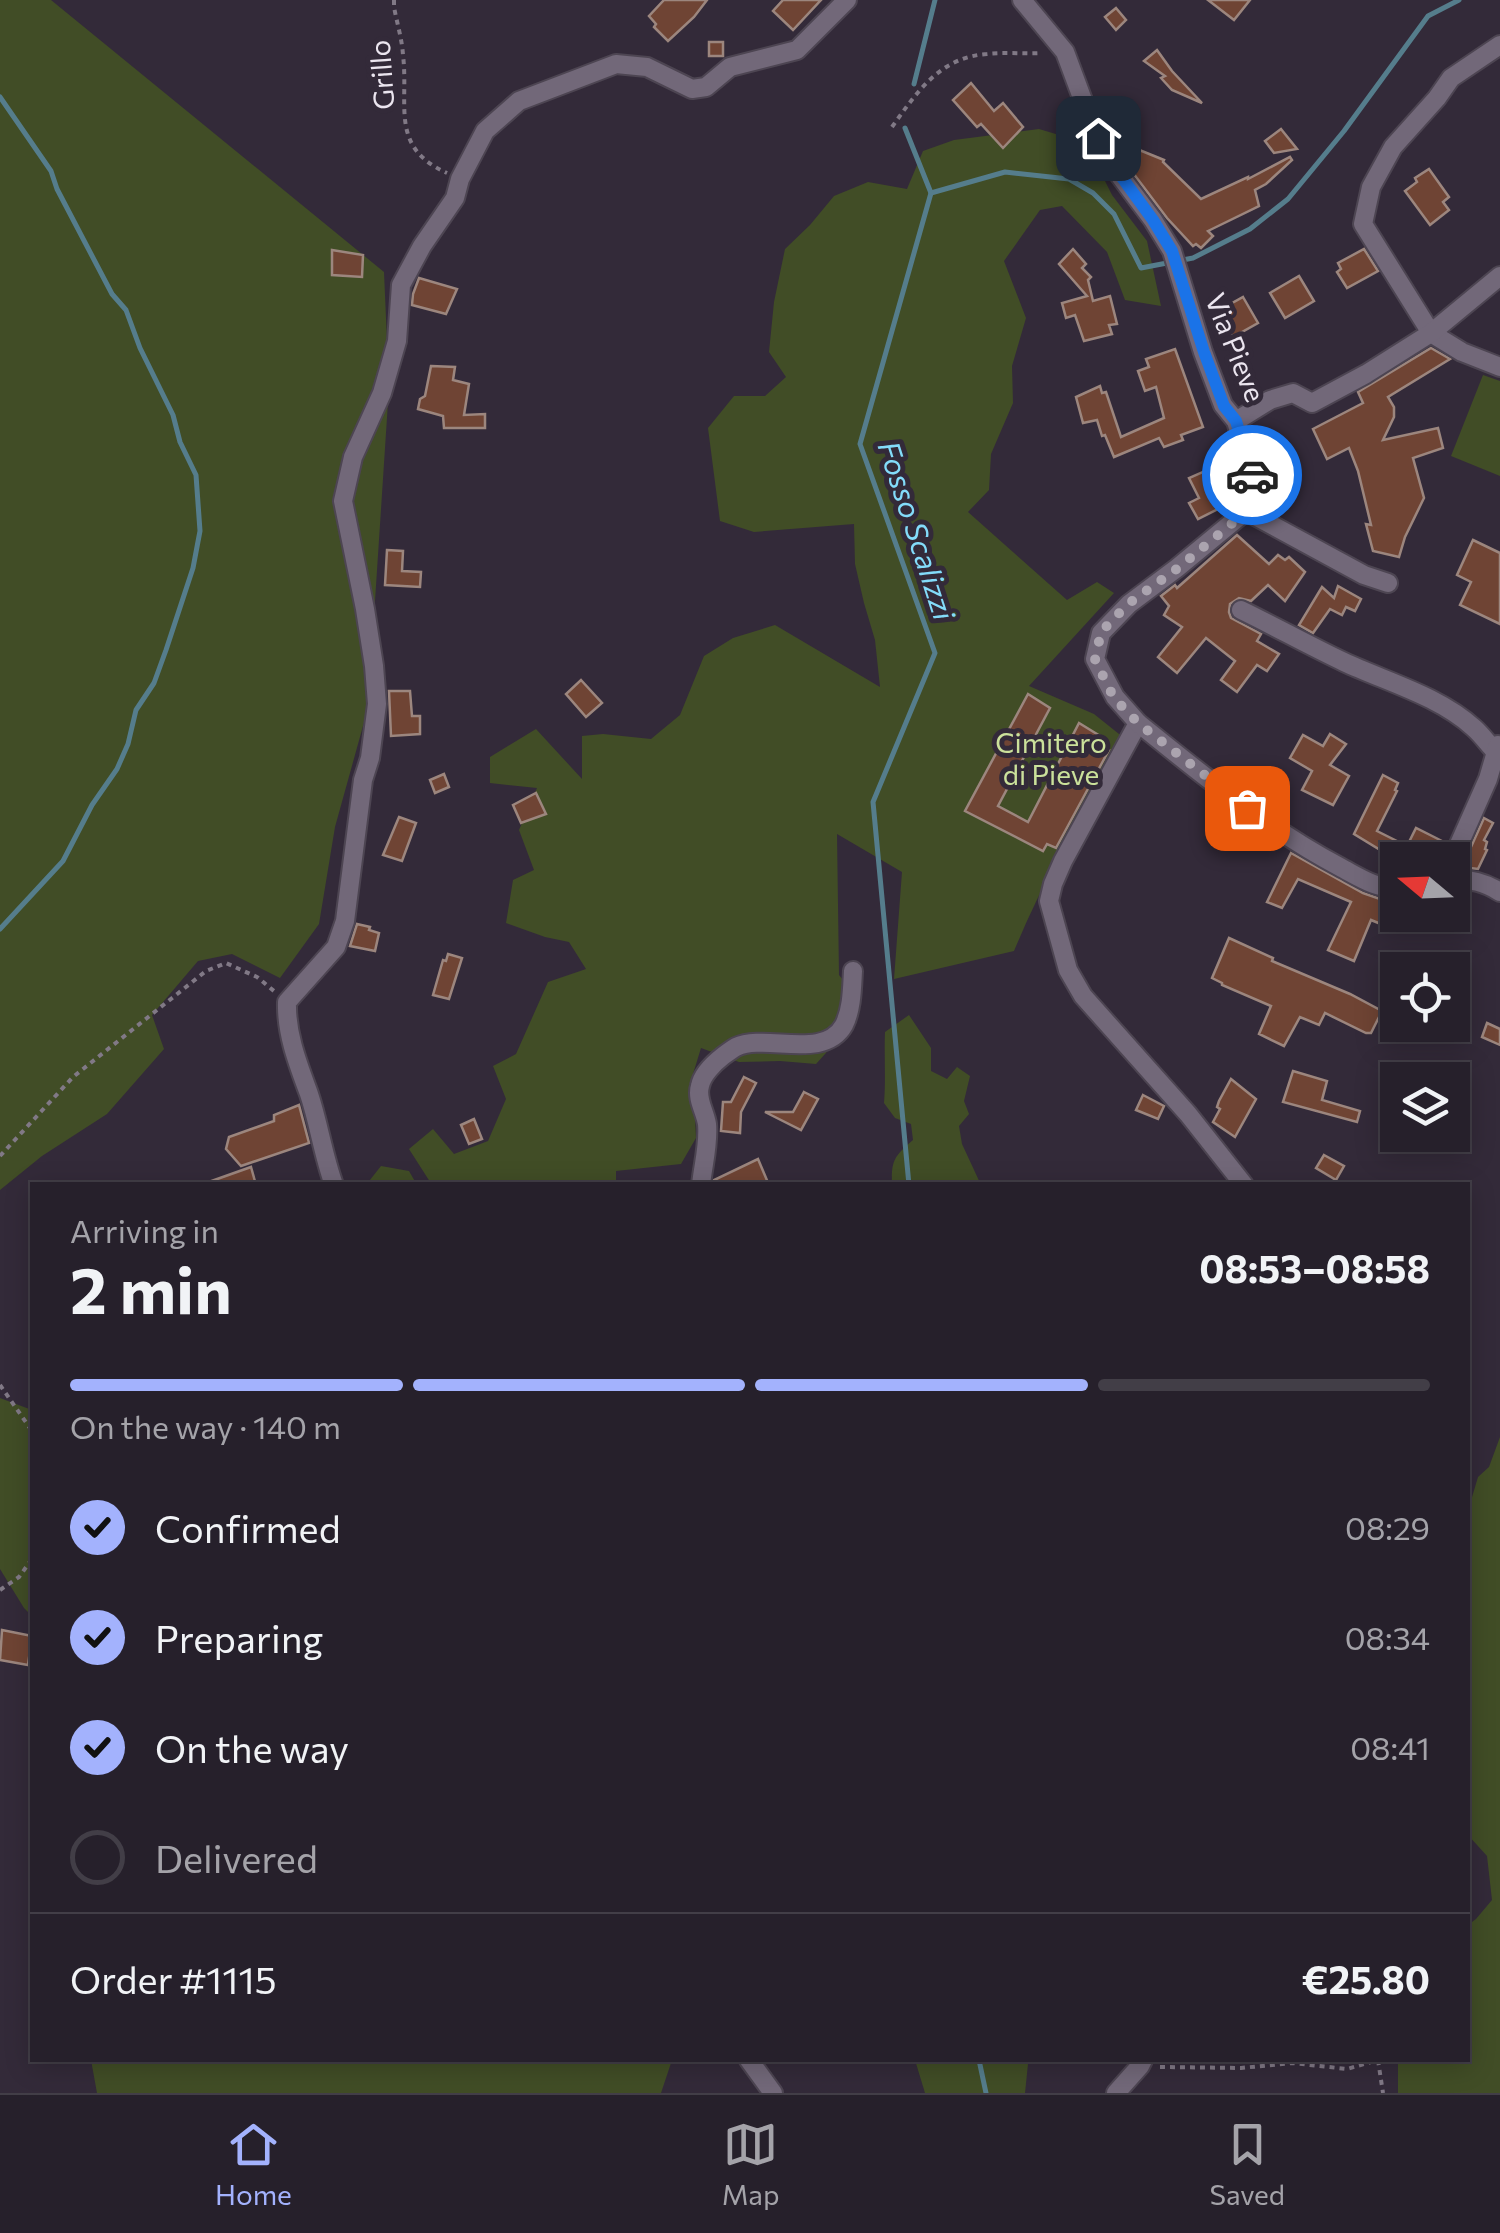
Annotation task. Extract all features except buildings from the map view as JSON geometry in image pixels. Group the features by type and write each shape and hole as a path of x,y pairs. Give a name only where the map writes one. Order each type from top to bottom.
{"street":[{"path":"333,1182 286,1018 287,1002 336,947 345,921 363,780 378,704 365,609 343,502 352,458 382,393 397,341 401,285 455,198 460,179 485,131 518,101 616,64 647,66 692,89 706,87 730,68 797,50 847,0"},
{"name":"Via Pieve","path":"1022,0 1065,52 1098,138 1172,251 1224,406 1236,421 1253,480 1252,502 1246,512"},
{"path":"1500,45 1451,78 1393,147 1371,187 1363,224 1431,334 1500,367"},
{"path":"1236,421 1270,400 1293,393 1312,403 1366,374 1431,334 1500,276"},
{"path":"1380,886 1283,835 1138,723 1114,698 1095,660 1101,632 1128,604 1246,512 1364,575 1388,583"},
{"path":"1241,610 1444,708 1498,746 1460,842"},
{"path":"1138,723 1062,861 1049,902 1068,970 1084,996 1188,1114 1242,1182"},
{"path":"1470,880 1484,882 1500,892"},
{"path":"700,1182 707,1120 700,1102 700,1085 714,1063 738,1046 828,1040 844,1026 852,997 853,972"},
{"path":"750,2062 773,2093"},
{"path":"1116,2093 1142,2063"}],"path":[{"name":"Grillo","path":"394,0 403,54 404,119 409,138 419,156 460,179"},
{"path":"892,127 922,85 952,61 983,54 1065,52"},
{"path":"0,1156 73,1077 206,971 226,963 257,977 287,1002"},
{"path":"0,1384 30,1428"},
{"path":"0,1590 19,1577 30,1562"},
{"path":"1142,2063 1241,2068 1292,2063 1347,2068 1370,2062"},
{"path":"1378,2062 1383,2093"}],"green space":[{"path":"0,0 51,0 384,272 389,387 368,708 335,827 319,924 280,978 232,954 198,961 152,1015 164,1049 107,1114 42,1156 0,1190"},
{"name":"Cimitero di Pieve","path":"1039,129 1086,143 1112,195 1147,241 1161,306 1125,300 1107,252 1062,206 1040,210 1004,261 1026,318 1012,366 1013,403 991,454 989,490 968,512 1067,600 1097,582 1114,593 1029,686 1094,714 1124,738 1052,869 1014,951 894,979 902,872 837,834 839,975 855,995 844,1033 816,1064 739,1062 701,1048 693,1074 696,1138 681,1164 616,1171 616,1182 430,1182 409,1149 433,1129 454,1154 488,1141 506,1099 493,1066 516,1054 548,982 586,969 569,942 506,923 513,880 534,870 519,830 537,788 490,783 490,757 536,729 582,779 582,736 651,739 680,715 704,656 733,638 775,625 880,687 875,640 855,564 854,524 754,532 720,521 708,428 734,396 765,396 786,377 769,352 785,249 834,196 868,182 907,189 923,151 954,140"},
{"path":"1483,375 1500,381 1500,476 1451,456"},
{"path":"909,1015 931,1048 931,1071 947,1079 957,1067 970,1076 964,1101 969,1114 959,1126 962,1144 980,1182 892,1182 895,1159 913,1140 911,1124 895,1118 884,1103 885,1032"},
{"path":"381,1166 409,1171 415,1182 368,1182"},
{"path":"0,1398 30,1409 30,1614 0,1569"},
{"path":"1500,1437 1500,2093 1398,2093 1398,2062 1470,2062 1470,1924 1492,1900 1487,1856 1470,1837 1470,1504 1478,1477 1489,1467"},
{"path":"91,2062 671,2062 661,2093 97,2093"},
{"path":"916,2062 1028,2064 1025,2093 925,2093"}],"waterway":[{"name":"Fosso Scalizzi","path":"914,84 935,0"},
{"path":"931,193 1005,172 1069,179 1093,193 1114,214 1141,268 1193,258 1250,229 1288,199 1344,131 1428,16 1459,0"},
{"path":"0,97 51,171 112,294 126,310 196,475 200,531 193,568 166,650 154,683 136,710 117,769 92,805 63,861 0,929"},
{"name":"Fosso Scalizzi","path":"905,128 931,193 860,444 935,653 873,802 909,1182"},
{"name":"Fosso Scalizzi","path":"979,2062 986,2093"}],"way so far":[{"path":"1247,808 1138,723 1114,698 1095,660 1101,632 1128,604 1246,512 1252,502 1252,475"}],"route":[{"path":"1098,138 1172,251 1204,352 1224,406 1236,421 1252,475"}]}
